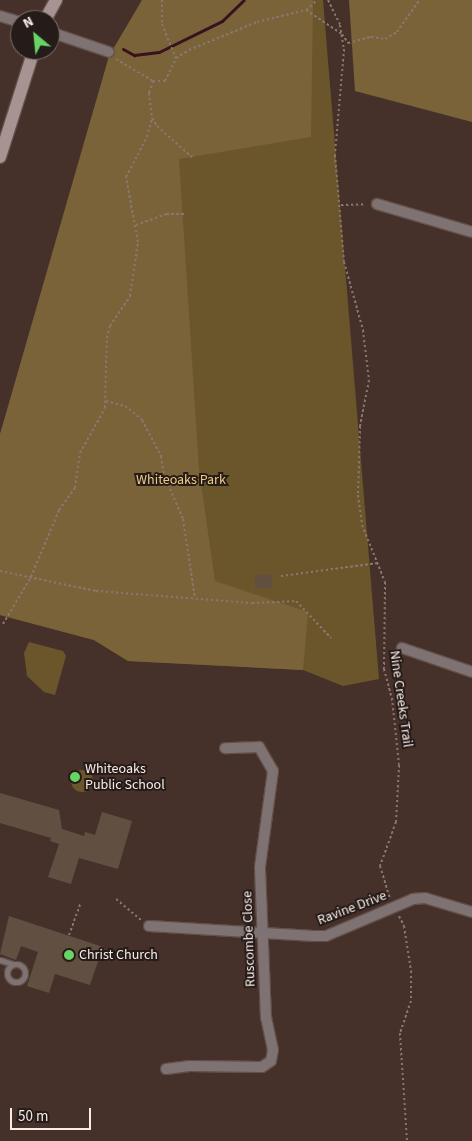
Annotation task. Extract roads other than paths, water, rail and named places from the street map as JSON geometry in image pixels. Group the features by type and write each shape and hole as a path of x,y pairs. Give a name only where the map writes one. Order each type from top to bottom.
{"street":[{"path":"60,35 109,52"},
{"path":"0,157 31,60"},
{"path":"377,204 472,232"},
{"path":"402,648 472,672"},
{"name":"Ruscombe Close","path":"166,1069 190,1066 262,1067 271,1060 274,1050 266,1018 260,867 273,771 259,747 225,748"},
{"name":"Ravine Drive","path":"149,926 262,934 326,936 413,899 425,898 472,912"}],"lane":[{"path":"0,960 14,964"}],"waterway":[{"path":"123,49 134,55 159,52 222,21 244,0"}],"place":[{"name":"Whiteoaks Public School","path":"75,777"},
{"name":"Christ Church","path":"69,955"}],"park label":[{"name":"Whiteoaks Park","path":"181,480"}]}
